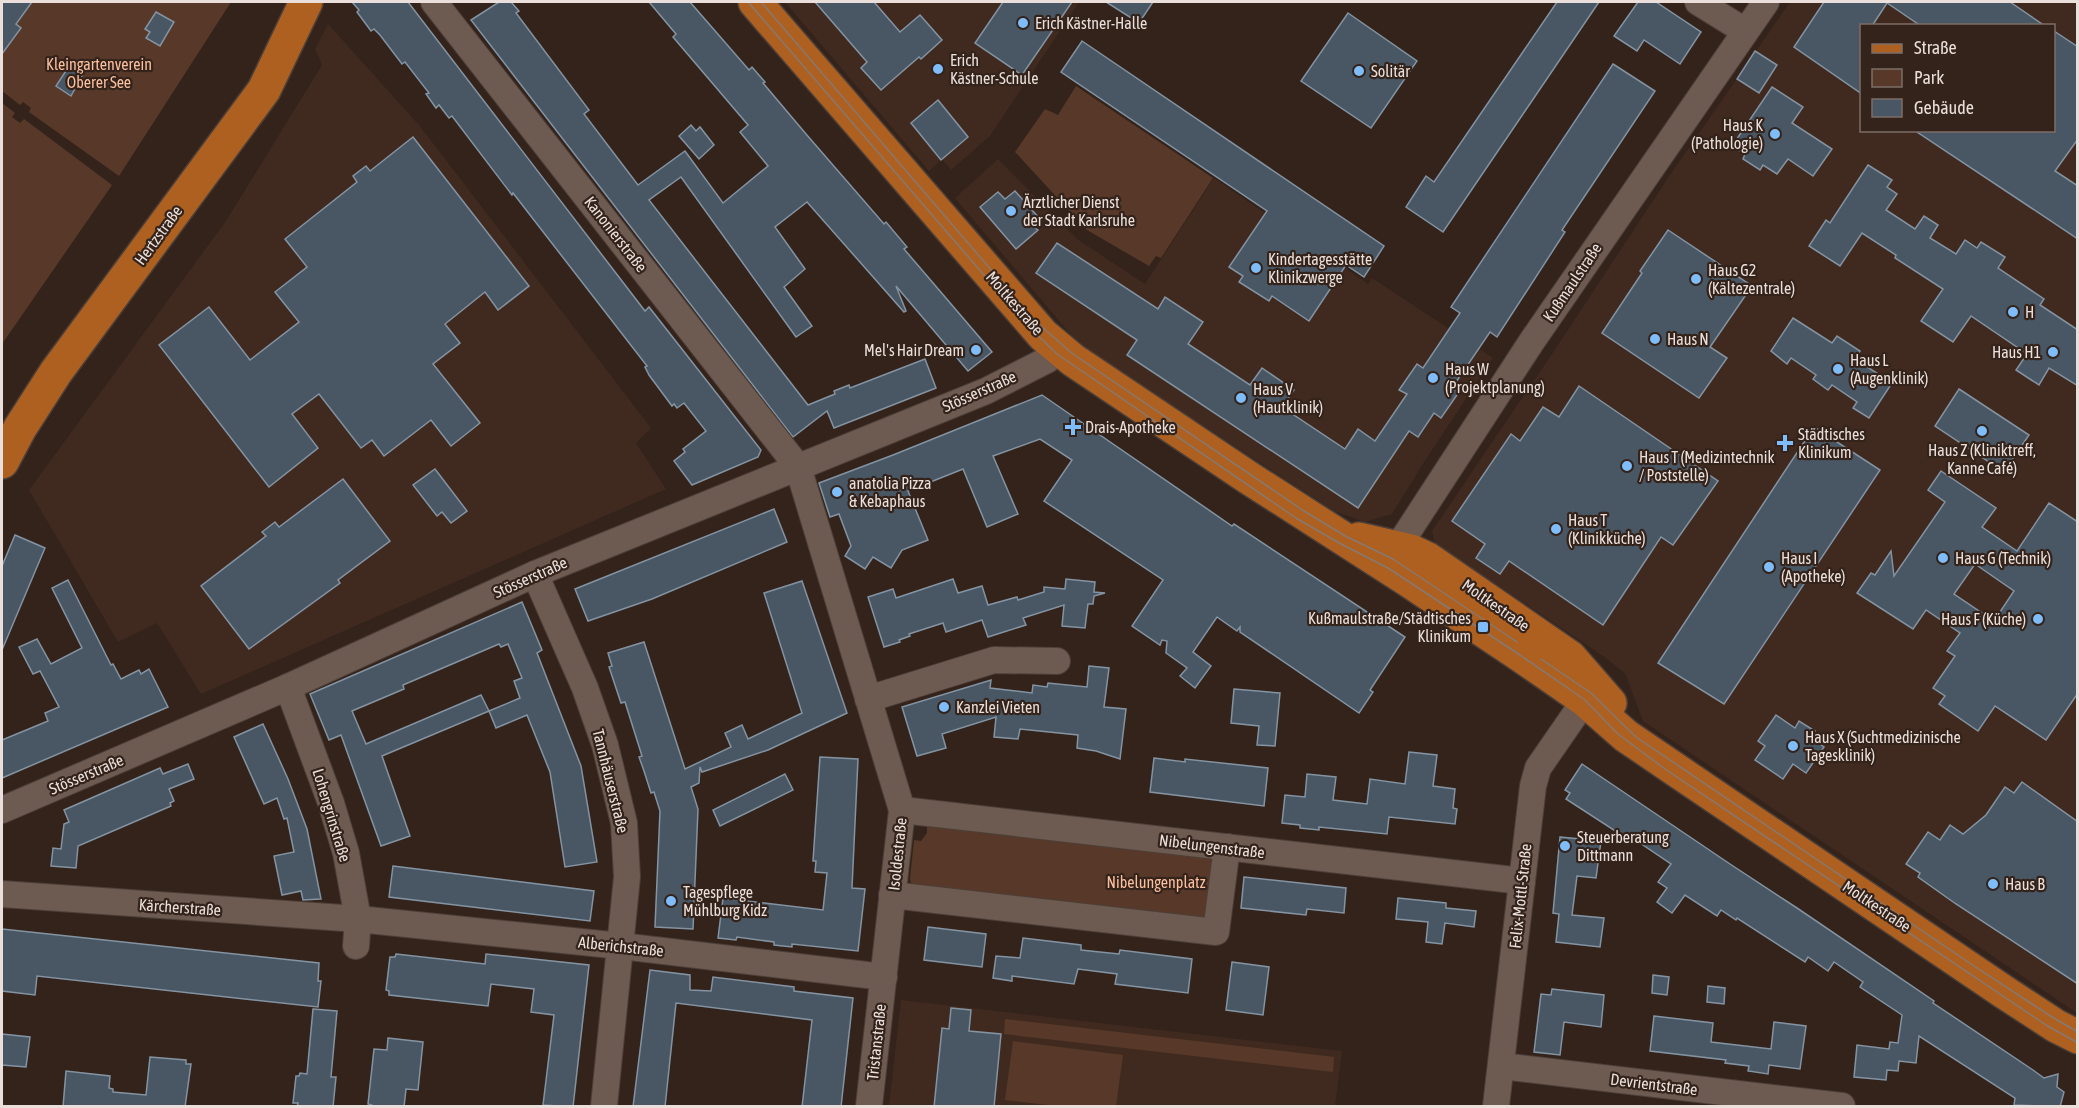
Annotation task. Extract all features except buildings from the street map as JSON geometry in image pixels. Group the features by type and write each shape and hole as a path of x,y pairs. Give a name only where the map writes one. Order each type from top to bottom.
{"main road":[{"name":"Hertzstraße","path":"2,462 56,372 264,90 306,2"},
{"name":"Moltkestraße","path":"755,2 1043,335 1061,350 1336,535 1393,558 1585,700 1626,736 2004,992 2056,1026 2078,1037"},
{"name":"Moltkestraße","path":"1393,558 1411,551 1428,559 1570,657 1607,700 1679,772"}],"street":[{"name":"Kanonierstraße","path":"434,2 798,467"},
{"path":"1698,2 1745,31"},
{"name":"Kußmaulstraße","path":"1393,558 1532,341 1766,2"},
{"name":"Stösserstraße","path":"2,810 288,687 535,574 986,391 1047,360 1061,350"},
{"name":"Isoldestraße","path":"798,467 902,810 884,977"},
{"name":"Tannhäuserstraße","path":"535,574 585,688 605,745 624,823 627,877 604,1107"},
{"path":"868,699 994,660 1057,661"},
{"name":"Lohengrinstraße","path":"288,687 331,803 346,854 358,919 356,946"},
{"name":"Felix-Mottl-Straße","path":"1496,1107 1533,786 1538,768 1585,700"},
{"name":"Nibelungenstraße","path":"902,810 1522,881"},
{"path":"892,895 1216,932 1227,848"},
{"name":"Kärcherstraße","path":"2,894 358,919"},
{"name":"Alberichstraße","path":"358,919 621,946 884,977"},
{"name":"Tristanstraße","path":"869,1107 884,977"},
{"name":"Devrientstraße","path":"1501,1066 1791,1104 1842,1107"}],"shaded area":[{"name":"Erich Kästner-Schule","path":"785,2 1079,2 990,136 951,170 942,159 929,171"},
{"name":"Städtisches Klinikum","path":"1790,2 2077,2 2077,1013 1643,721 1625,673 1435,543 1432,531 1670,175"},
{"path":"328,24 419,125 651,428 636,443 666,489 201,694 157,623 118,642 29,490 226,221 322,65 315,49"},
{"path":"998,159 1077,239 1145,284 1214,178 1368,284 1372,278 1493,358 1392,514 1365,522 1334,511 1098,357 1072,336 955,198"},
{"path":"901,1000 1342,1051 1335,1106 889,1106"}],"green space":[{"name":"Kleingartenverein Oberer See","path":"2,2 231,2 119,176 29,112 31,108 23,102 20,105 2,91"},
{"path":"1076,86 1213,178 1161,258 1156,256 1149,266 1087,230 1015,152 1045,109 1058,115"},
{"name":"Kleingartenverein Oberer See","path":"2,103 15,113 12,117 20,123 24,119 112,185 2,344"},
{"name":"Nibelungenplatz","path":"927,821 1206,852 1214,859 1210,913 1204,920 912,886 910,879 914,840 921,841 927,833"},
{"path":"1005,1019 1334,1057 1333,1072 1004,1034"},
{"path":"1013,1041 1123,1055 1116,1106 1057,1106 1005,1100"}],"tram line":[{"path":"748,2 1029,327 1057,354 1296,518 1388,568 1520,655 1585,700 1618,734 1665,769 2046,1025 2078,1043"},
{"path":"761,2 1035,321 1073,354 1304,511 1347,537 1393,559 1517,642"},
{"path":"1541,659 1591,693 1636,737 1974,966 2078,1032"}],"place":[{"name":"Erich Kästner-Halle","path":"1023,23"},
{"name":"Erich Kästner-Schule","path":"938,69"},
{"name":"Solitär","path":"1359,71"},
{"name":"Haus K (Pathologie)","path":"1775,134"},
{"name":"Ärztlicher Dienst der Stadt Karlsruhe","path":"1011,211"},
{"name":"Kindertagesstätte Klinikzwerge","path":"1256,268"},
{"name":"Haus G2 (Kältezentrale)","path":"1696,279"},
{"name":"H","path":"2013,312"},
{"name":"Haus N","path":"1655,339"},
{"name":"Mel's Hair Dream","path":"976,350"},
{"name":"Haus H1","path":"2053,352"},
{"name":"Haus L (Augenklinik)","path":"1838,369"},
{"name":"Haus W (Projektplanung)","path":"1433,378"},
{"name":"Haus V (Hautklinik)","path":"1241,398"},
{"name":"Drais-Apotheke","path":"1073,427"},
{"name":"Haus Z (Kliniktreff, Kanne Café)","path":"1982,431"},
{"name":"Städtisches Klinikum","path":"1785,443"},
{"name":"Haus T (Medizintechnik / Poststelle)","path":"1627,466"},
{"name":"anatolia Pizza & Kebaphaus","path":"837,492"},
{"name":"Haus T (Klinikküche)","path":"1556,529"},
{"name":"Haus G (Technik)","path":"1943,558"},
{"name":"Haus I (Apotheke)","path":"1769,567"},
{"name":"Haus F (Küche)","path":"2038,619"},
{"name":"Kußmaulstraße/Städtisches Klinikum","path":"1483,627"},
{"name":"Kanzlei Vieten","path":"944,707"},
{"name":"Haus X (Suchtmedizinische Tagesklinik)","path":"1793,746"},
{"name":"Steuerberatung Dittmann","path":"1565,846"},
{"name":"Haus B","path":"1993,884"},
{"name":"Tagespflege Mühlburg Kidz","path":"671,901"}]}
